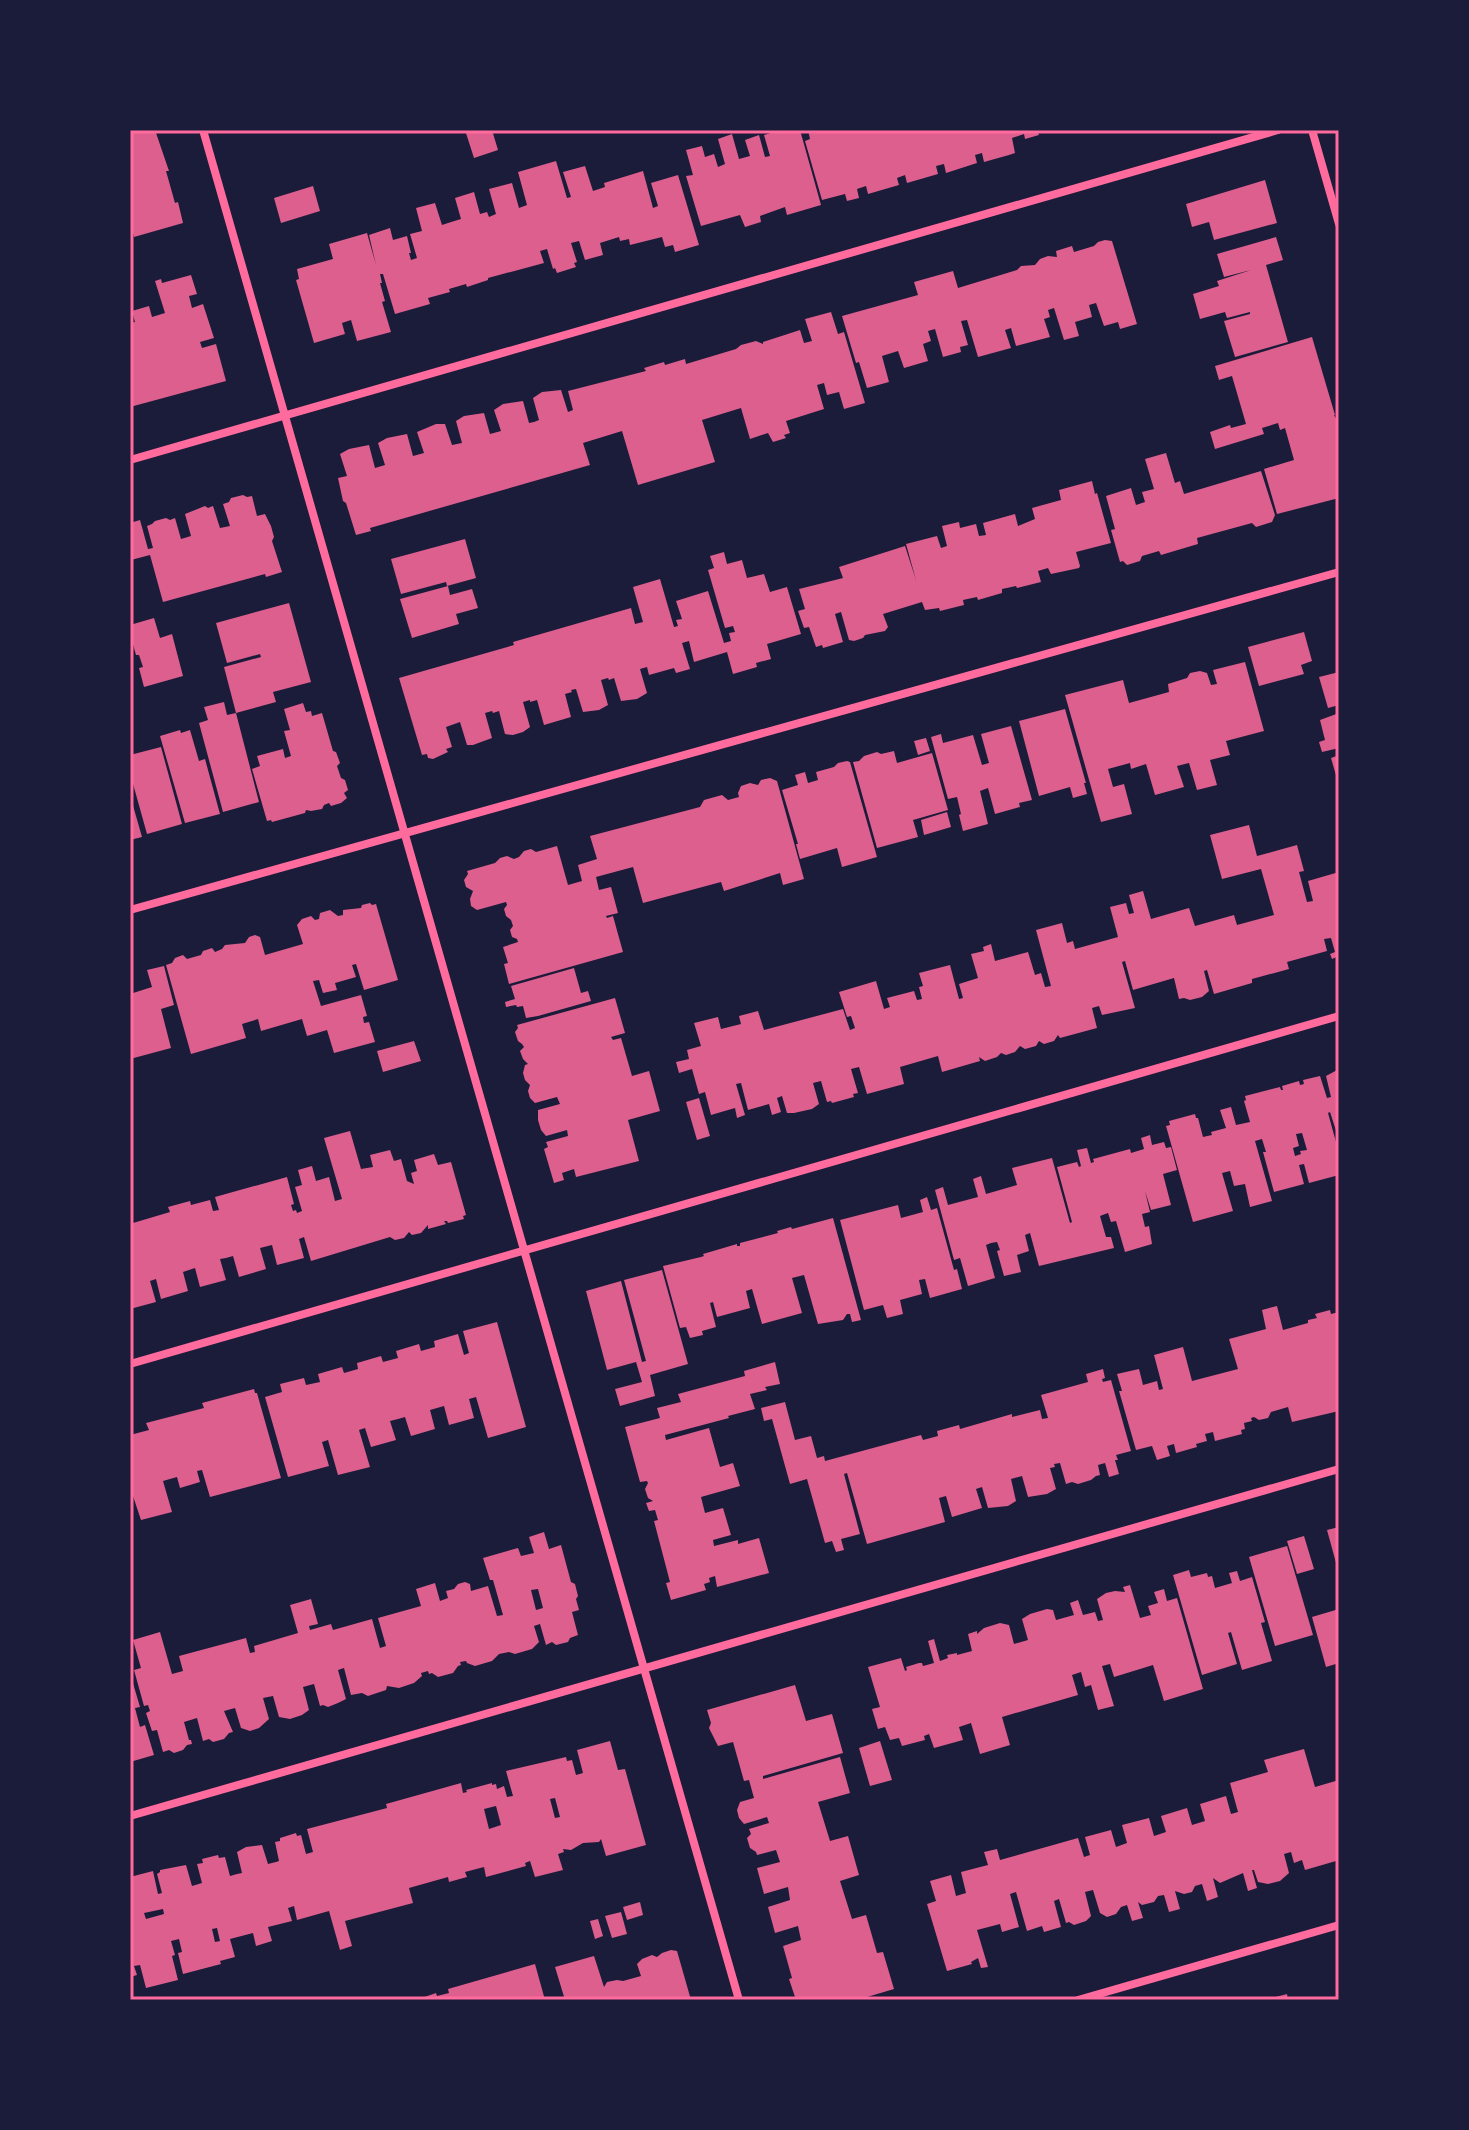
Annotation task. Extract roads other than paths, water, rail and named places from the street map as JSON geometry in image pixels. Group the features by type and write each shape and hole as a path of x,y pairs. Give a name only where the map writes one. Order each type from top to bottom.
{"street":[{"path":"203,130 739,2000"},
{"path":"130,460 1278,130"},
{"path":"1312,130 1339,224"},
{"path":"130,910 1339,572"},
{"path":"130,1364 1339,1016"},
{"path":"130,1816 1339,1469"},
{"path":"1078,2000 1339,1925"}]}
